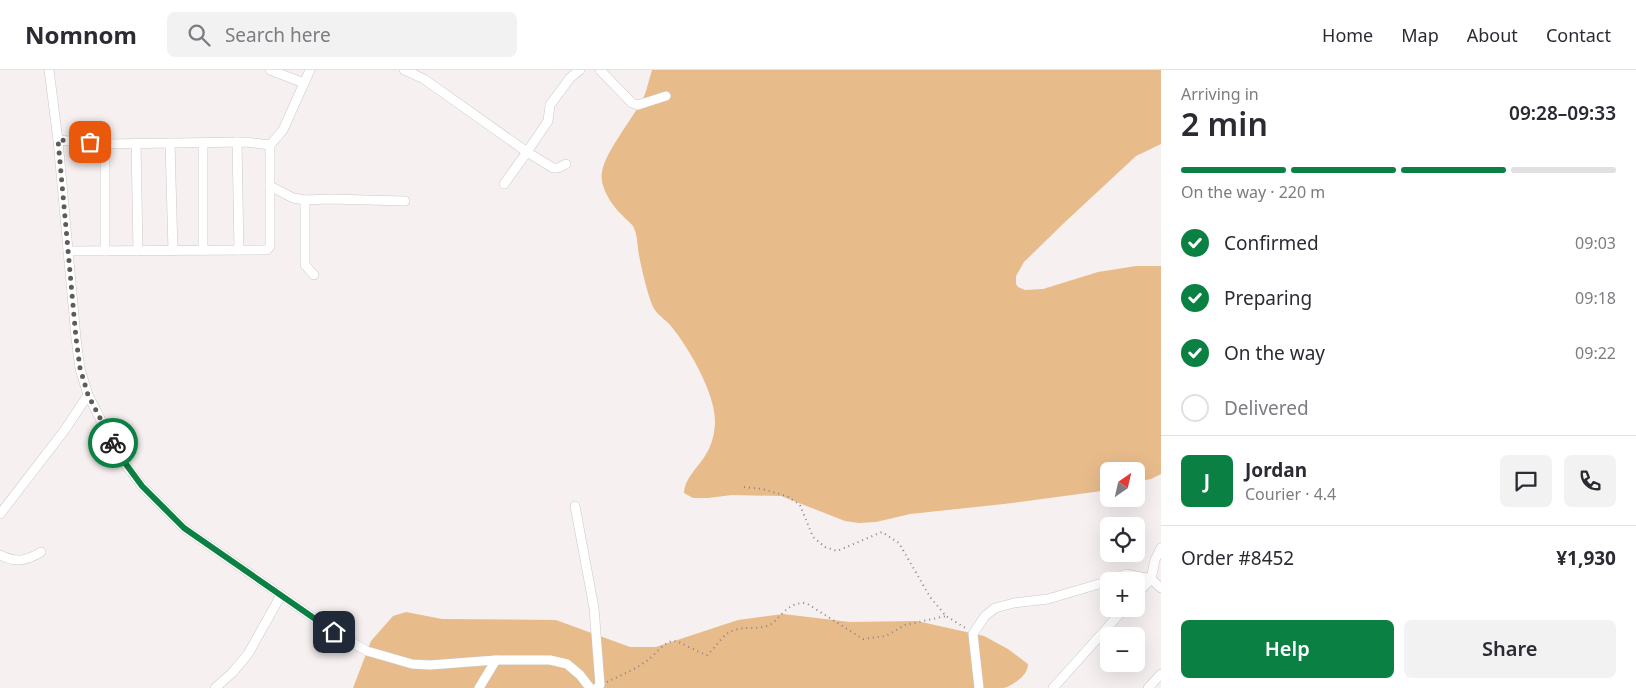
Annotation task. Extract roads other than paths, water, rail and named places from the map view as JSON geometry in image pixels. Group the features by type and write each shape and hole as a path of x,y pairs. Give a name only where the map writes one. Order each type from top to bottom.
{"street":[{"path":"49,70 58,140 80,368 88,395 120,456 142,486 184,528 334,632 367,651 393,660 430,665 496,660 550,660 567,664 580,674 590,688"},
{"path":"270,70 304,83"},
{"path":"68,251 267,250 270,246 270,145 283,130 310,70"},
{"path":"404,70 424,79 527,152 554,168 566,164"},
{"path":"504,184 548,121 550,105 570,78 580,70"},
{"path":"600,70 632,103 638,105 666,96"},
{"path":"58,140 105,144 237,142 270,145"},
{"path":"237,142 239,250"},
{"path":"136,143 138,251"},
{"path":"170,143 173,251"},
{"path":"203,143 203,250"},
{"path":"104,251 105,144"},
{"path":"270,186 293,198 305,200 406,200"},
{"path":"305,200 305,265 314,276"},
{"path":"0,514 64,431 88,395"},
{"path":"575,506 594,608 598,687"},
{"path":"1145,585 1151,579 1161,548"},
{"path":"0,555 9,560 18,561 28,559 41,552"},
{"path":"1145,578 1151,579 1161,588"},
{"path":"980,688 973,634 985,616 995,608 1014,602 1048,599 1100,584"},
{"path":"215,688 232,673 248,654 281,595"},
{"path":"1056,687 1117,617"},
{"path":"479,688 496,660"},
{"path":"1148,688 1161,674"}]}
